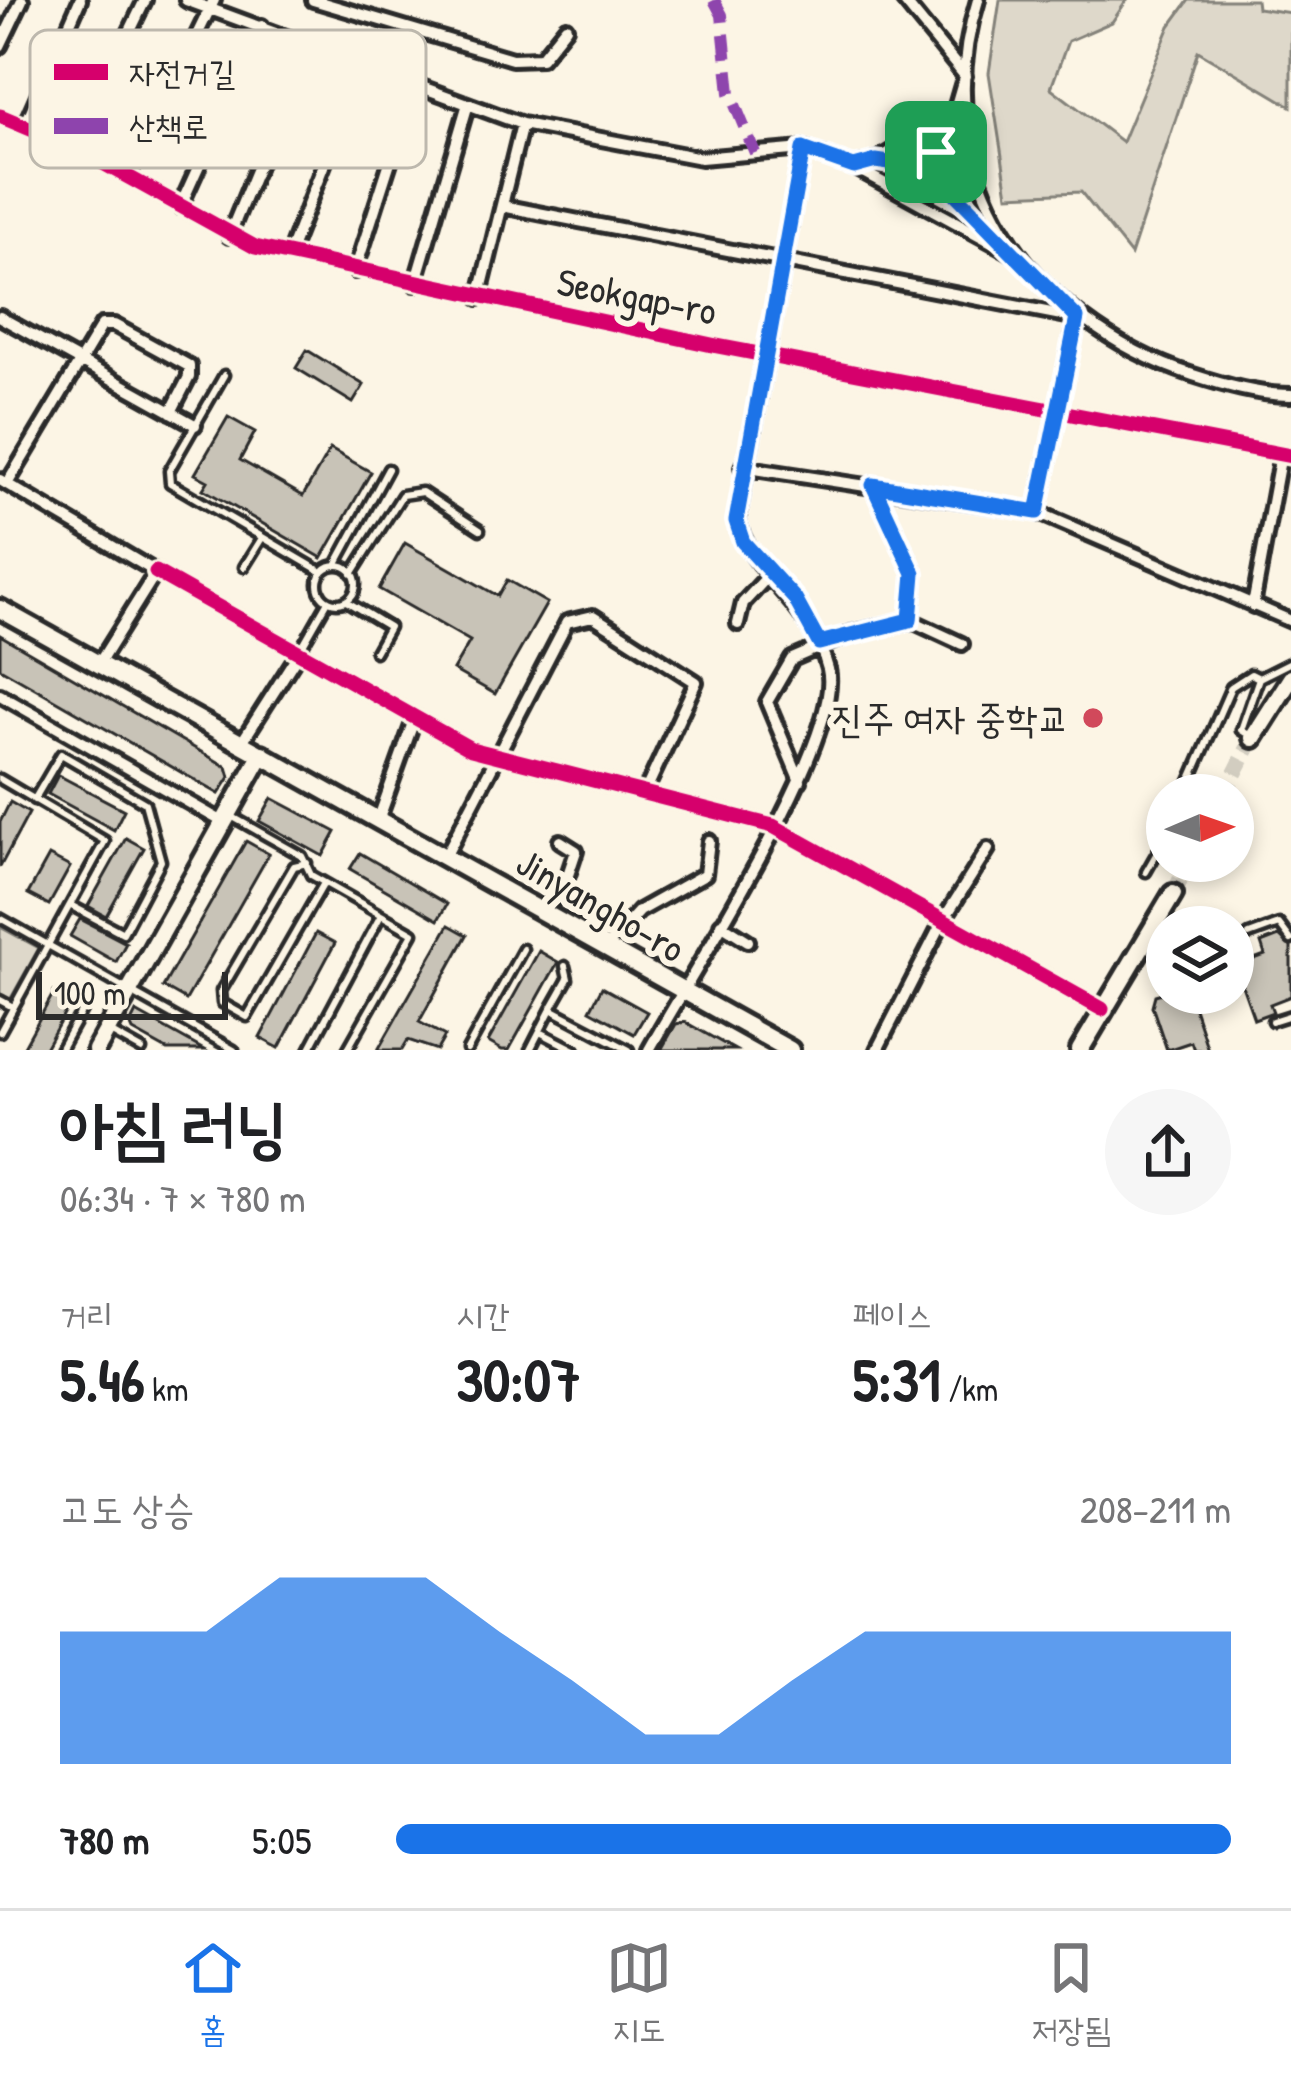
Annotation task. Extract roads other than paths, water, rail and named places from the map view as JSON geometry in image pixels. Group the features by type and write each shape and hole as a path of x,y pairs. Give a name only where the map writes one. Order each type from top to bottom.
{"street":[{"path":"0,46 22,0"},
{"path":"67,30 80,0"},
{"path":"131,30 145,0"},
{"path":"186,0 212,3 272,30"},
{"path":"313,0 414,30"},
{"path":"902,0 964,76"},
{"path":"978,0 964,50 964,76 980,192 1023,259"},
{"path":"260,30 262,26"},
{"path":"426,34 512,59 541,58 566,27"},
{"path":"942,154 964,76"},
{"path":"426,91 523,124 701,158 803,149 854,167 1023,259"},
{"path":"415,284 467,106"},
{"path":"854,167 876,161 956,111"},
{"name":"Seokgap-ro","path":"0,116 30,127"},
{"path":"26,125 30,116"},
{"path":"478,298 523,124"},
{"path":"649,1050 800,781 825,723 830,676 819,643 795,599 743,542 736,521 742,467 803,149"},
{"path":"916,167 925,154 942,154"},
{"path":"942,154 951,166 946,184"},
{"path":"876,161 916,167"},
{"path":"916,167 925,187 946,184"},
{"name":"Seokgap-ro","path":"112,168 229,236 355,271 1286,455"},
{"path":"128,177 132,168"},
{"path":"180,207 198,168"},
{"path":"229,236 257,168"},
{"path":"289,254 322,168"},
{"path":"355,271 388,168"},
{"path":"946,184 1077,318 1122,347 1168,367 1251,391 1291,395"},
{"path":"502,206 1077,318"},
{"path":"0,316 195,425"},
{"path":"1037,512 1077,318"},
{"path":"171,412 189,377 189,367 114,325 102,326 3,482 414,720 500,757 773,826 1102,1009"},
{"path":"1253,606 1286,455"},
{"path":"742,467 1037,512 1291,621"},
{"path":"873,485 914,573 910,620"},
{"path":"97,666 156,572"},
{"path":"738,624 743,603 770,574"},
{"name":"Jinyangho-ro","path":"0,609 790,1050"},
{"path":"446,855 567,622 593,616 696,682 644,793"},
{"path":"800,781 767,702 792,659 819,643 910,620 962,644"},
{"path":"242,742 298,654"},
{"path":"1253,738 1291,678"},
{"path":"0,694 225,818"},
{"path":"379,818 414,720"},
{"path":"96,1050 262,754"},
{"path":"607,946 639,910 705,874 709,841"},
{"path":"545,911 565,884 576,851 560,842"},
{"path":"878,1050 944,919 988,849"},
{"path":"1079,1050 1173,894"},
{"path":"722,924 748,941"}],"lane":[{"path":"224,375 169,471 170,483 322,572"},
{"path":"328,602 318,587 322,572 336,565 388,470"},
{"path":"346,601 354,591 352,574 396,503 411,492 422,492 480,530"},
{"path":"244,567 262,538"},
{"path":"336,565 352,574"},
{"path":"328,602 346,601 389,627 375,652"},
{"path":"298,654 328,602"},
{"path":"1253,738 1241,730 1259,678 1291,662"},
{"path":"1193,774 1231,687 1251,674 1259,678"},
{"path":"34,800 61,754 145,803 161,861 123,933 70,905"},
{"path":"0,779 105,841 0,1032"},
{"path":"225,818 307,862 311,875 413,933 347,1050"},
{"path":"307,862 294,866 221,991 222,1003 247,1017 324,883"},
{"path":"309,1050 381,916"},
{"path":"0,918 234,1050"},
{"path":"1254,932 1279,924 1291,940"},
{"path":"467,1050 523,949"},
{"path":"530,1050 568,979 566,966"},
{"path":"0,1000 13,1007"},
{"path":"60,1050 87,1001"},
{"path":"551,1009 629,1050"},
{"path":"1272,1021 1291,1015"},
{"path":"107,1030 126,1046 142,1050"},
{"path":"540,1032 574,1050"}],"tunnel":[{"path":"1235,774 1253,738"},
{"path":"1173,894 1179,882"}],"place":[{"name":"진주 여자 중학교","path":"1093,718"}]}
